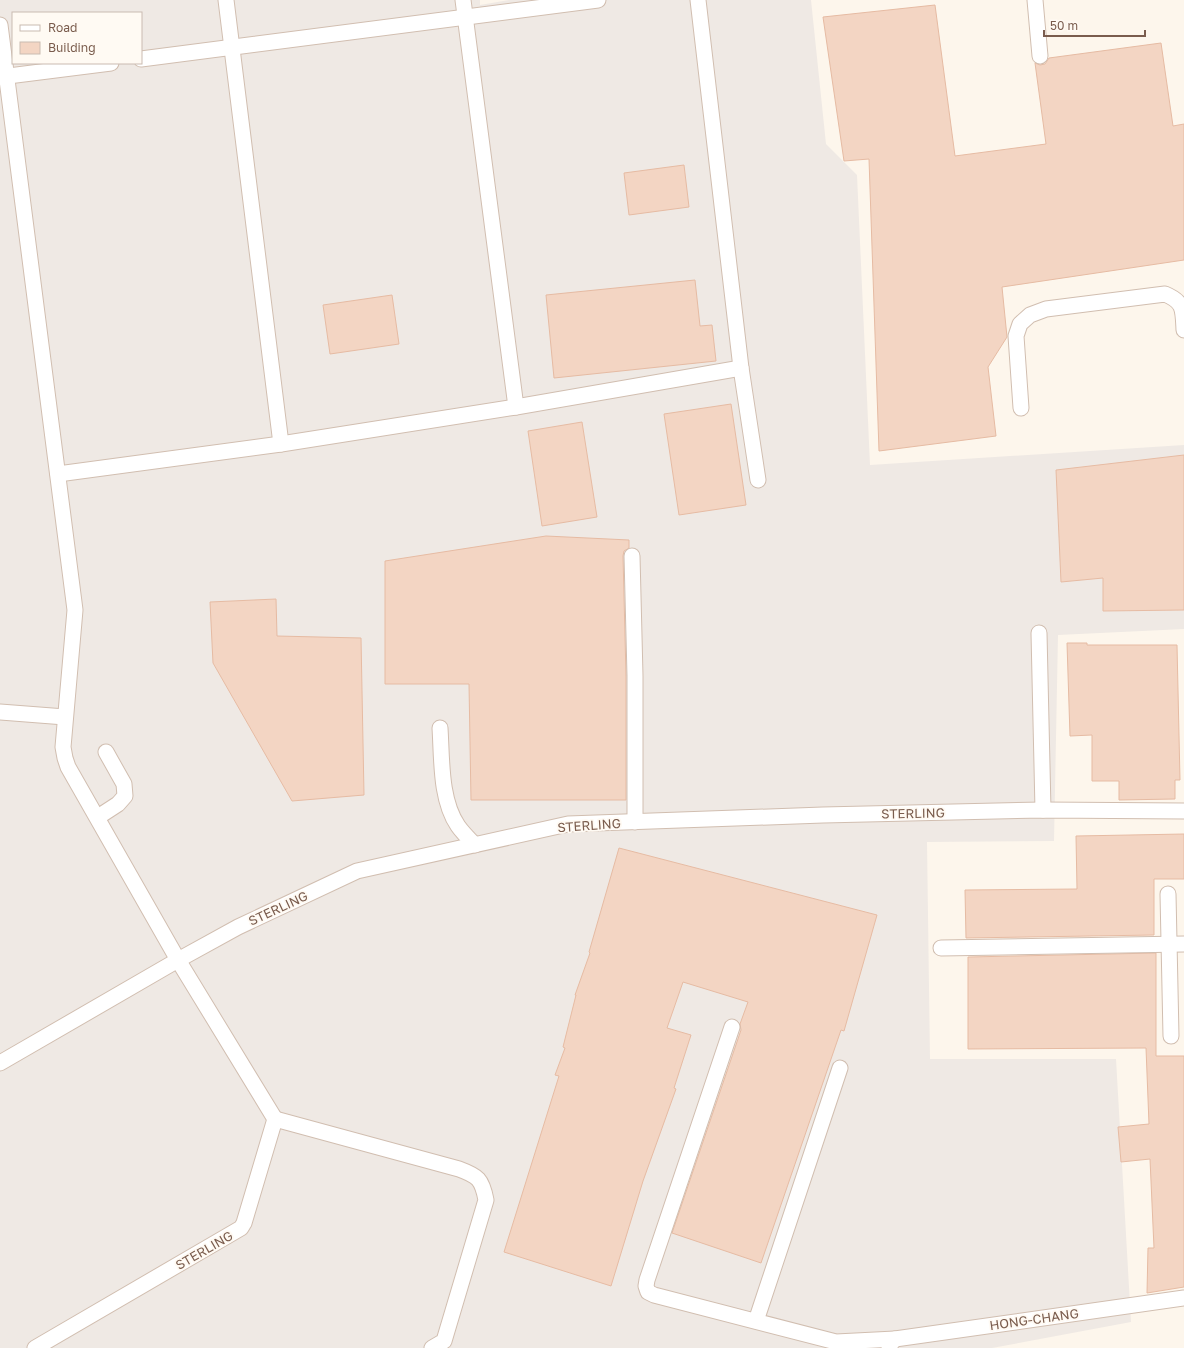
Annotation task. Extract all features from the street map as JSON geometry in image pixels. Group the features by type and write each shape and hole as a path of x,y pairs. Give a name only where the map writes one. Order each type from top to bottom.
{"street":[{"path":"226,0 281,444"},
{"path":"463,0 516,407"},
{"path":"142,59 598,0"},
{"path":"698,0 740,368 758,480"},
{"path":"1035,0 1040,56"},
{"path":"0,25 3,77 58,474 75,610 65,717 63,747 65,758 68,767 98,817 178,960 275,1119 459,1169 474,1174 483,1186 486,1200 444,1341 432,1348"},
{"path":"3,77 103,64"},
{"path":"1021,408 1016,336 1020,324 1030,314 1046,309 1165,294 1176,298 1183,305 1184,330"},
{"path":"58,474 281,444 516,407 740,368"},
{"path":"632,556 635,676 635,822"},
{"path":"1039,633 1043,810"},
{"path":"0,712 65,717"},
{"path":"440,728 443,774 451,813 458,826 475,845"},
{"path":"98,817 118,804 124,796 124,784 106,752"},
{"name":"STERLING","path":"0,1063 238,927 357,871 568,824 823,815 1043,810 1184,811"},
{"path":"1168,894 1177,944 1171,1036"},
{"path":"941,948 1177,944"},
{"name":"HONG-CHANG","path":"732,1027 646,1280 648,1292 654,1295 836,1342 891,1343 1184,1298"},
{"path":"756,1321 840,1068"},
{"name":"STERLING","path":"36,1348 241,1228 244,1223 275,1119"}],"shaded area":[{"path":"0,0 480,0 480,5 509,0 811,0 826,144 857,175 870,465 1184,445 1184,629 1058,635 1054,841 927,842 930,1059 1116,1059 1131,1322 992,1348 0,1348"}],"building":[{"path":"935,5 955,156 1046,144 1035,63 1040,65 1045,64 1049,58 1161,43 1173,126 1184,124 1184,260 1002,287 1007,337 988,367 996,436 879,451 869,159 844,161 823,17"},
{"path":"684,165 689,207 629,215 624,173"},
{"path":"695,280 700,326 712,325 716,361 554,378 546,295"},
{"path":"392,295 399,344 330,354 323,305"},
{"path":"731,404 746,505 679,515 664,414"},
{"path":"582,422 597,517 542,526 528,431"},
{"path":"1184,455 1184,610 1103,611 1103,578 1061,582 1056,470"},
{"path":"546,536 629,540 629,548 624,551 623,556 626,676 626,800 471,800 469,684 385,684 385,561"},
{"path":"276,599 277,636 361,638 364,795 292,801 213,663 210,602"},
{"path":"1067,643 1087,643 1087,645 1177,645 1180,780 1175,780 1175,799 1119,800 1119,781 1092,781 1092,735 1070,736"},
{"path":"1184,834 1184,879 1154,879 1154,935 966,938 965,890 1077,889 1076,836"},
{"path":"619,848 877,915 844,1031 841,1030 761,1263 672,1233 741,1030 740,1024 748,1002 683,982 667,1028 691,1035 674,1088 676,1089 643,1181 611,1286 504,1252 559,1076 555,1075 565,1048 563,1047 575,995 590,953 589,952"},
{"path":"1156,953 1156,1056 1184,1056 1184,1287 1147,1293 1148,1248 1154,1248 1150,1159 1121,1162 1118,1127 1149,1124 1146,1048 968,1049 968,957"}]}
